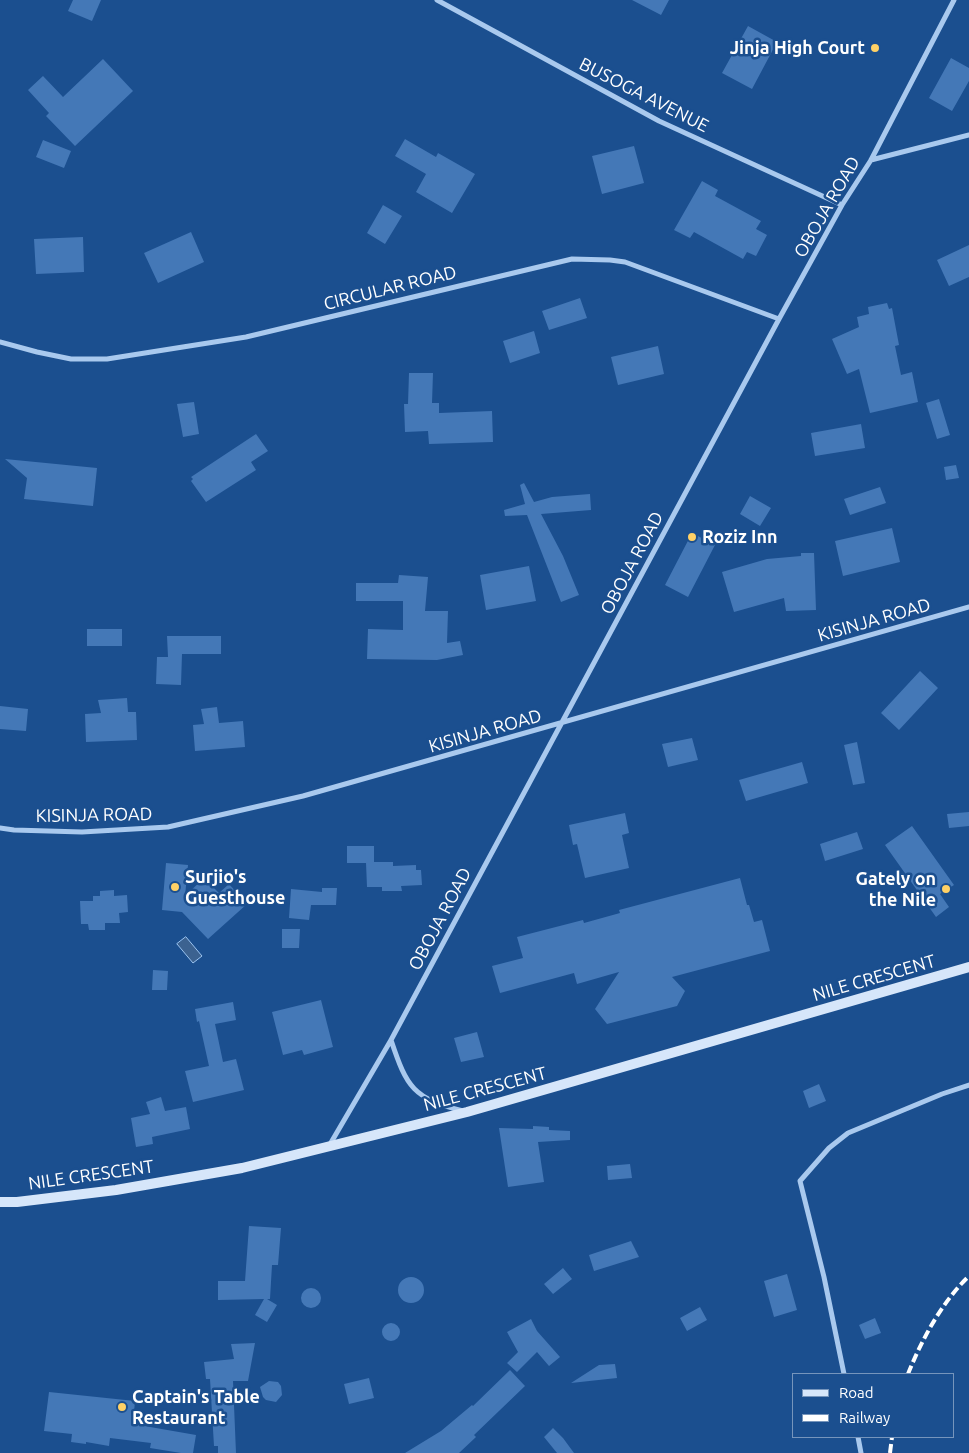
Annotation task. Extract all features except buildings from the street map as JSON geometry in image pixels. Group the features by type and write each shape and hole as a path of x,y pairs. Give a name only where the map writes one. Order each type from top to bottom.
{"street":[{"name":"BUSOGA AVENUE","path":"437,0 659,121 842,205"},
{"name":"OBOJA ROAD","path":"329,1147 391,1040 779,319 842,205 871,160 954,0"},
{"path":"871,160 969,135"},
{"name":"CIRCULAR ROAD","path":"0,342 72,359 107,359 246,338 572,259 624,262 779,319"},
{"name":"KISINJA ROAD","path":"0,828 82,832 168,827 303,796 969,607"},
{"name":"NILE CRESCENT","path":"0,1202 27,1201 148,1185 242,1168 329,1147 468,1112 969,967"},
{"path":"391,1040 401,1070 414,1090 429,1100 468,1112"},
{"path":"844,1373 824,1276 800,1181 829,1148 848,1133 942,1094 969,1085"},
{"path":"858,1438 861,1453"}],"water":[{"path":"186,937 202,956 193,963 177,944"}],"railway":[{"path":"908,1373 942,1309 969,1276"},
{"path":"890,1453 892,1438"}],"place":[{"name":"Jinja High Court","path":"875,48"},
{"name":"Roziz Inn","path":"692,537"},
{"name":"Surjio's Guesthouse","path":"175,887"},
{"name":"Gately on the Nile","path":"946,889"},
{"name":"Captain's Table Restaurant","path":"122,1407"}]}
